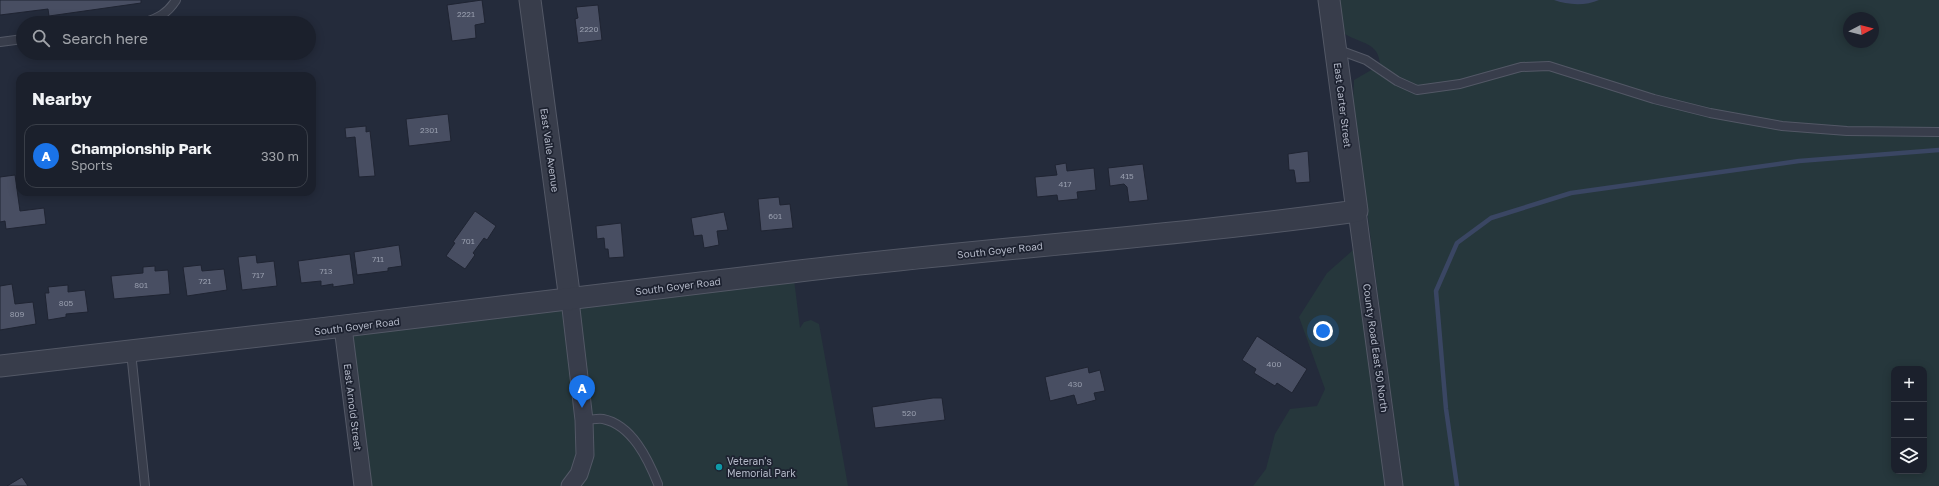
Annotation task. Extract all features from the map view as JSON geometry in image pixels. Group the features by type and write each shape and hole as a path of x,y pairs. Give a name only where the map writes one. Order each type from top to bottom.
{"street":[{"name":"East Vaile Avenue","path":"530,0 570,300"},
{"name":"East Carter Street","path":"1329,0 1357,211"},
{"name":"South Goyer Road","path":"0,366 570,300 793,271 1268,223 1357,211"},
{"name":"County Road East 50 North","path":"1357,211 1394,486"},
{"path":"570,300 584,420 585,455 578,474 570,486"},
{"name":"East Arnold Street","path":"343,327 363,486"}],"lane":[{"path":"162,16 170,10 176,0"},
{"path":"0,42 16,40"},
{"path":"1336,49 1366,60 1397,81 1417,90 1460,84 1521,67 1549,66 1654,99 1710,113 1782,126 1847,131 1939,132"},
{"path":"131,351 145,486"},
{"path":"584,420 603,418 621,427 634,440 647,459 658,484"}],"shaded area":[{"path":"1338,0 1939,0 1939,486 1403,486 1353,103 1354,80 1380,65 1379,57 1373,48 1345,34"},
{"path":"1361,243 1394,486 1253,486 1266,469 1275,434 1290,409 1317,406 1325,389 1299,317 1327,273"},
{"path":"793,271 800,328 804,322 811,320 819,324 848,486 363,486 343,327"}],"water":[{"path":"1554,0 1599,0 1576,4"}],"building":[{"path":"0,0 141,0 141,3 49,16 48,9 0,15"},
{"path":"482,0 485,23 475,25 476,38 452,41 447,5"},
{"path":"598,5 602,40 578,43 575,19 578,18 576,7"},
{"path":"448,114 451,141 409,146 406,119"},
{"path":"366,126 366,132 370,131 375,176 359,177 355,137 346,138 345,128"},
{"path":"1308,151 1310,182 1296,183 1294,170 1289,170 1288,154"},
{"path":"1066,163 1067,171 1094,168 1096,190 1077,192 1078,199 1058,201 1057,195 1037,197 1035,177 1057,175 1055,165"},
{"path":"1143,164 1148,200 1129,202 1127,187 1124,184 1110,186 1108,168"},
{"path":"15,175 16,196 18,196 20,211 44,208 46,224 6,229 5,221 0,222 0,177"},
{"path":"779,197 780,205 790,204 793,228 761,231 758,199"},
{"path":"475,211 496,226 487,240 484,238 473,253 475,255 465,269 446,256 455,243 453,242"},
{"path":"724,212 728,230 717,231 719,245 704,248 702,235 694,236 691,218"},
{"path":"621,223 624,257 609,258 608,249 605,249 604,238 597,239 596,226"},
{"path":"399,245 402,266 388,268 388,271 357,275 354,252"},
{"path":"350,254 354,284 333,287 333,284 321,286 321,281 301,283 298,261"},
{"path":"256,255 257,263 274,261 277,286 242,290 238,257"},
{"path":"201,265 202,271 224,269 227,290 187,296 183,267"},
{"path":"155,266 155,271 168,270 170,294 114,299 111,276 143,273 143,267"},
{"path":"12,284 15,304 33,302 36,324 0,330 0,286"},
{"path":"68,285 68,292 85,290 88,312 66,314 66,317 48,320 45,293 49,293 48,287"},
{"path":"1257,336 1307,369 1292,393 1277,383 1275,386 1254,373 1256,369 1242,360"},
{"path":"1088,367 1089,373 1100,370 1105,391 1094,393 1096,400 1077,405 1074,395 1050,401 1045,377"},
{"path":"942,398 945,420 875,428 872,407"},
{"path":"22,477 28,486 7,486"}],"waterway":[{"path":"1457,486 1446,409 1436,291 1457,243 1491,218 1571,193 1799,161 1939,150"}],"place":[{"name":"Championship Park","path":"582,408"},
{"name":"Veteran's Memorial Park","path":"719,467"}]}
